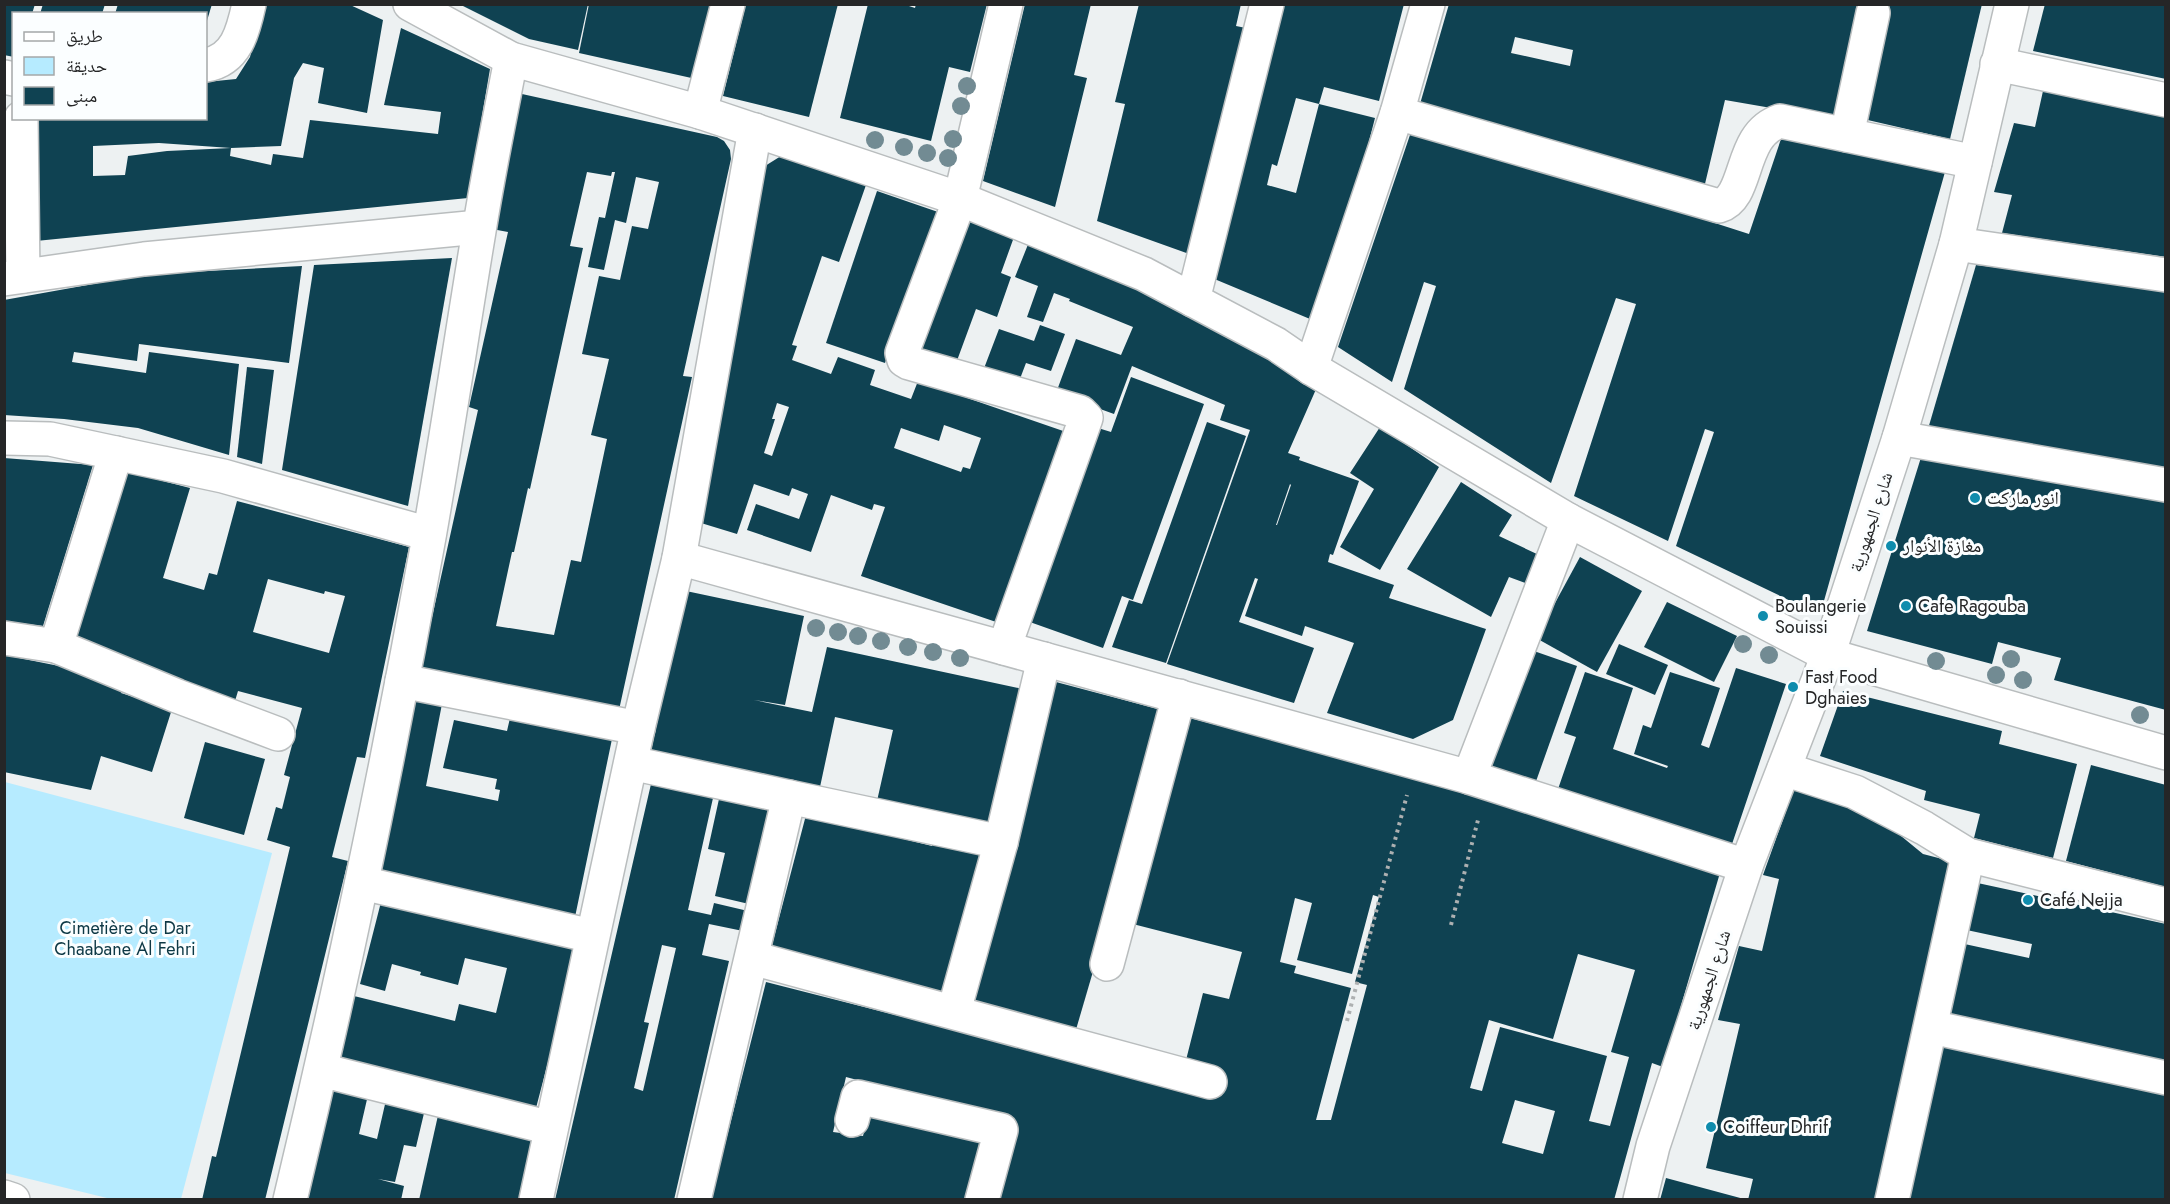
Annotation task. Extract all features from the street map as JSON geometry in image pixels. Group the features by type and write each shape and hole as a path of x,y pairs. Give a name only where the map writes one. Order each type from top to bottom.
{"street":[{"path":"207,66 226,58 236,45 244,26 249,4"},
{"path":"410,4 511,59 700,112 960,199 1144,274 1276,344 1311,368 1568,520 1827,655 2166,753"},
{"path":"700,112 728,4"},
{"path":"1004,648 1087,419 1080,411 909,363 904,360 902,351 960,199 1006,4"},
{"path":"1193,300 1267,4"},
{"path":"1311,368 1397,113 1428,4"},
{"name":"شارع الجمهورية","path":"1640,1200 1653,1146 1746,866 1827,655 1899,438 1956,244 2012,4"},
{"path":"1847,135 1873,13"},
{"path":"290,1200 362,883 402,681 429,534 479,227 511,59"},
{"path":"1997,64 2166,100"},
{"path":"1397,113 1719,206 1727,204 1734,198 1754,144 1768,125 1780,121 1975,162"},
{"path":"21,120 14,277 144,259 479,227"},
{"path":"536,1200 638,729 679,558 755,130"},
{"path":"1956,244 2166,275"},
{"path":"4,438 50,439 223,476 429,534"},
{"path":"1899,438 2166,485"},
{"path":"56,646 116,453"},
{"path":"1478,780 1568,520"},
{"path":"679,558 1416,762 1746,866"},
{"path":"4,638 56,646 177,696 278,734"},
{"path":"954,1011 1001,842 1044,659"},
{"path":"402,681 638,729"},
{"path":"1107,964 1179,696"},
{"path":"631,763 1001,842"},
{"path":"1784,769 1855,792 1924,828 1968,855 2166,905"},
{"path":"693,1200 789,797"},
{"path":"1892,1200 1968,855"},
{"path":"362,883 592,936"},
{"path":"752,958 1210,1082"},
{"path":"1931,1027 2166,1078"},
{"path":"321,1070 551,1128"},
{"path":"852,1120 858,1097 1001,1130 982,1200"},
{"path":"4,1197 13,1200"}],"path":[{"path":"1347,1022 1416,762"},
{"path":"1451,926 1478,780"}],"green space":[{"name":"Cimetière de Dar Chaabane Al Fehri","path":"5,782 272,853 181,1199 111,1199 5,1173"}],"building":[{"path":"4,4 35,4 33,12 12,12 12,57 4,55"},
{"path":"43,4 105,4 103,12 41,12"},
{"path":"118,4 212,4 207,21 207,12 116,12"},
{"path":"263,4 348,4 383,20 367,113 318,103 324,68 303,63 294,78 281,146 231,148 230,156 271,165 273,154 303,158 310,120 438,134 441,112 384,105 401,28 490,69 468,198 36,241 33,120 207,120 207,82 236,79 250,57","holes":["159,143 231,148 167,151 128,156 125,175 93,176 93,146"]},
{"path":"459,4 588,4 578,50 529,39"},
{"path":"589,4 712,4 696,79 579,53"},
{"path":"746,4 838,4 809,117 723,96"},
{"path":"868,4 903,4 915,8 916,4 987,4 970,72 949,67 931,141 840,118"},
{"path":"1025,4 1091,4 1074,75 1087,78 1055,207 983,181"},
{"path":"1139,4 1241,4 1236,26 1246,28 1192,255 1097,221 1125,104 1115,102"},
{"path":"1283,4 1404,4 1379,101 1324,87 1319,104 1375,118 1352,207 1310,319 1212,278","holes":["1296,98 1319,104 1296,193 1267,185 1272,164 1277,166"]},
{"path":"1449,4 1863,4 1836,119 1725,100 1704,188 1420,104","holes":["1515,37 1573,50 1570,66 1511,53"]},
{"path":"1886,4 1982,4 1950,139 1859,118"},
{"path":"2045,4 2166,4 2166,79 2033,51"},
{"path":"2043,91 2166,116 2166,257 2002,233 2012,195 1994,192 2014,123 2035,127"},
{"path":"522,94 717,137 724,141 730,150 731,159 683,376 692,377 619,710 421,667 478,410 469,407 508,232 492,229","holes":["587,172 611,176 612,172 615,172 605,218 599,217 588,267 604,270 615,220 626,223 636,177 659,182 648,229 632,226 620,280 599,276 582,354 609,359 591,435 607,439 581,562 571,560 554,635 496,626 512,552 514,552 528,488 530,489 583,248 570,246"]},
{"path":"1784,130 1945,172 1820,615 1676,546 1714,432 1705,429 1668,541 1574,496 1636,304 1616,298 1551,483 1404,389 1436,286 1424,282 1392,382 1338,347 1411,132 1749,234"},
{"path":"781,156 866,185 839,262 822,256 792,345 797,346 792,360 831,374 838,357 875,370 870,385 911,399 918,381 1069,433 1002,624 861,576 885,507 874,504 872,510 831,495 811,552 747,530 756,504 799,519 808,494 792,488 789,496 754,484 737,534 701,523 765,166","holes":["777,403 789,407 772,456 764,453 775,419 772,419","944,425 981,438 970,469 963,467 961,472 894,448 901,428 939,441"]},
{"path":"877,191 938,212 885,363 826,343"},
{"path":"967,220 1014,237 1001,273 1011,277 997,317 976,309 955,366 919,353"},
{"path":"1029,242 1148,291 1251,342 1317,387 1288,453 1300,457 1299,460 1359,481 1333,555 1330,554 1328,562 1394,585 1389,598 1486,629 1453,720 1413,739 1327,713 1354,643 1305,626 1302,636 1245,616 1258,579 1255,578 1239,622 1314,648 1294,703 1167,664 1250,430 1220,420 1225,405 1132,366 1114,414 1056,393 1076,339 1121,355 1133,327 1054,293 1043,322 1027,317 1038,286 1015,277","holes":["1290,484 1277,525 1276,525"]},
{"path":"452,258 408,506 282,470 314,265"},
{"path":"1976,265 2166,288 2166,469 1928,429"},
{"path":"302,266 289,363 139,344 137,361 74,352 72,362 146,373 149,352 239,364 229,455 138,428 64,419 4,415 4,300 149,274"},
{"path":"1040,325 1065,334 1051,371 1026,363 1018,384 983,371 999,329 1034,341"},
{"path":"247,367 274,370 262,464 237,457"},
{"path":"1131,377 1204,404 1133,600 1122,596 1103,648 1027,621 1098,428 1111,432"},
{"path":"1207,422 1246,436 1166,663 1112,647 1129,600 1142,604"},
{"path":"1380,427 1439,467 1380,570 1340,547 1374,489 1350,473"},
{"path":"1923,451 2166,498 2166,710 2054,680 2061,658 1998,642 1992,664 1867,631"},
{"path":"4,458 93,465 43,626 4,621"},
{"path":"124,471 190,488 163,578 204,590 209,573 217,575 237,501 409,547 365,758 357,757 332,857 348,861 265,1200 202,1200 212,1156 216,1157 290,847 267,840 276,807 282,809 290,777 284,775 302,708 238,691 235,701 73,637","holes":["268,579 324,594 325,591 345,596 329,653 253,632"]},
{"path":"1461,482 1512,515 1499,536 1539,555 1528,584 1509,577 1491,617 1407,569"},
{"path":"1580,557 1642,591 1597,672 1536,638"},
{"path":"686,591 804,616 785,705 754,700 812,712 827,647 1023,689 993,826 877,801 893,730 835,717 820,787 651,751"},
{"path":"1667,602 1737,636 1714,682 1644,647"},
{"path":"1619,644 1668,665 1655,695 1606,674"},
{"path":"1531,650 1577,666 1534,787 1485,770"},
{"path":"4,655 59,666 123,688 121,693 172,709 152,772 101,756 91,790 4,772"},
{"path":"1736,668 1786,684 1730,850 1557,792 1576,737 1564,733 1585,672 1633,688 1613,749 1667,768 1668,766 1634,754 1643,725 1651,728 1670,672 1720,688 1701,745 1709,748"},
{"path":"1056,682 1169,712 1075,1033 969,1003 1001,869"},
{"path":"1843,691 2002,731 1999,744 2077,764 2053,858 1974,838 1980,814 1924,800 1926,791 1820,756"},
{"path":"416,699 442,704 426,786 498,801 500,790 495,789 497,779 443,768 454,720 507,731 510,718 612,739 575,917 378,877"},
{"path":"1182,716 1408,775 1722,866 1663,1067 1652,1063 1614,1200 995,1200 1016,1122 846,1077 833,1132 863,1136 869,1112 983,1140 967,1200 711,1200 766,982 1170,1085 1185,1064 1203,993 1229,999 1242,952 1125,922","holes":["1373,895 1379,897 1355,982 1367,985 1331,1120 1316,1120 1351,988 1294,973 1296,966 1280,962 1295,898 1312,903 1297,960 1352,974","1578,954 1635,970 1611,1052 1629,1057 1610,1126 1589,1121 1607,1056 1500,1027 1482,1091 1470,1088 1489,1020 1553,1039","1515,1100 1555,1111 1543,1154 1502,1143"]},
{"path":"205,742 265,759 244,835 184,818"},
{"path":"2091,765 2166,785 2166,887 2066,861"},
{"path":"651,784 713,798 688,910 711,915 714,903 748,911 743,931 709,924 702,955 729,961 674,1200 555,1200","holes":["662,945 676,948 643,1091 634,1088 649,1023 644,1022"]},
{"path":"1794,789 1873,813 1923,854 1950,861 1877,1200 1748,1200 1753,1179 1706,1168 1740,1024 1718,1020 1739,946 1762,951 1779,879 1763,875"},
{"path":"719,799 770,810 749,904 715,896 725,853 708,849"},
{"path":"806,815 932,846 935,836 985,849 949,995 771,949"},
{"path":"1973,882 2166,924 2166,1068 1943,1019 1960,943 2029,958 2032,944 1962,929"},
{"path":"381,902 578,947 536,1108 338,1058 354,996 455,1021 459,1004 496,1013 507,968 465,958 458,985 420,975 421,972 392,964 385,991 360,984"},
{"path":"1944,1039 2166,1091 2166,1200 1904,1200"},
{"path":"329,1087 368,1095 359,1134 377,1139 386,1100 425,1109 416,1147 404,1145 395,1182 378,1179 404,1186 401,1200 303,1200"},
{"path":"439,1111 534,1133 519,1200 419,1200"},
{"path":"1666,1178 1744,1199 1744,1200 1660,1200"}],"place":[{"name":"انور ماركت","path":"1975,498"},
{"name":"مغازة الأنوار","path":"1891,546"},
{"name":"Cafe Ragouba","path":"1906,606"},
{"name":"Boulangerie Souissi","path":"1763,616"},
{"name":"Fast Food Dghaies","path":"1793,687"},
{"name":"Café Nejja","path":"2028,900"},
{"name":"Coiffeur Dhrif","path":"1711,1127"}]}
